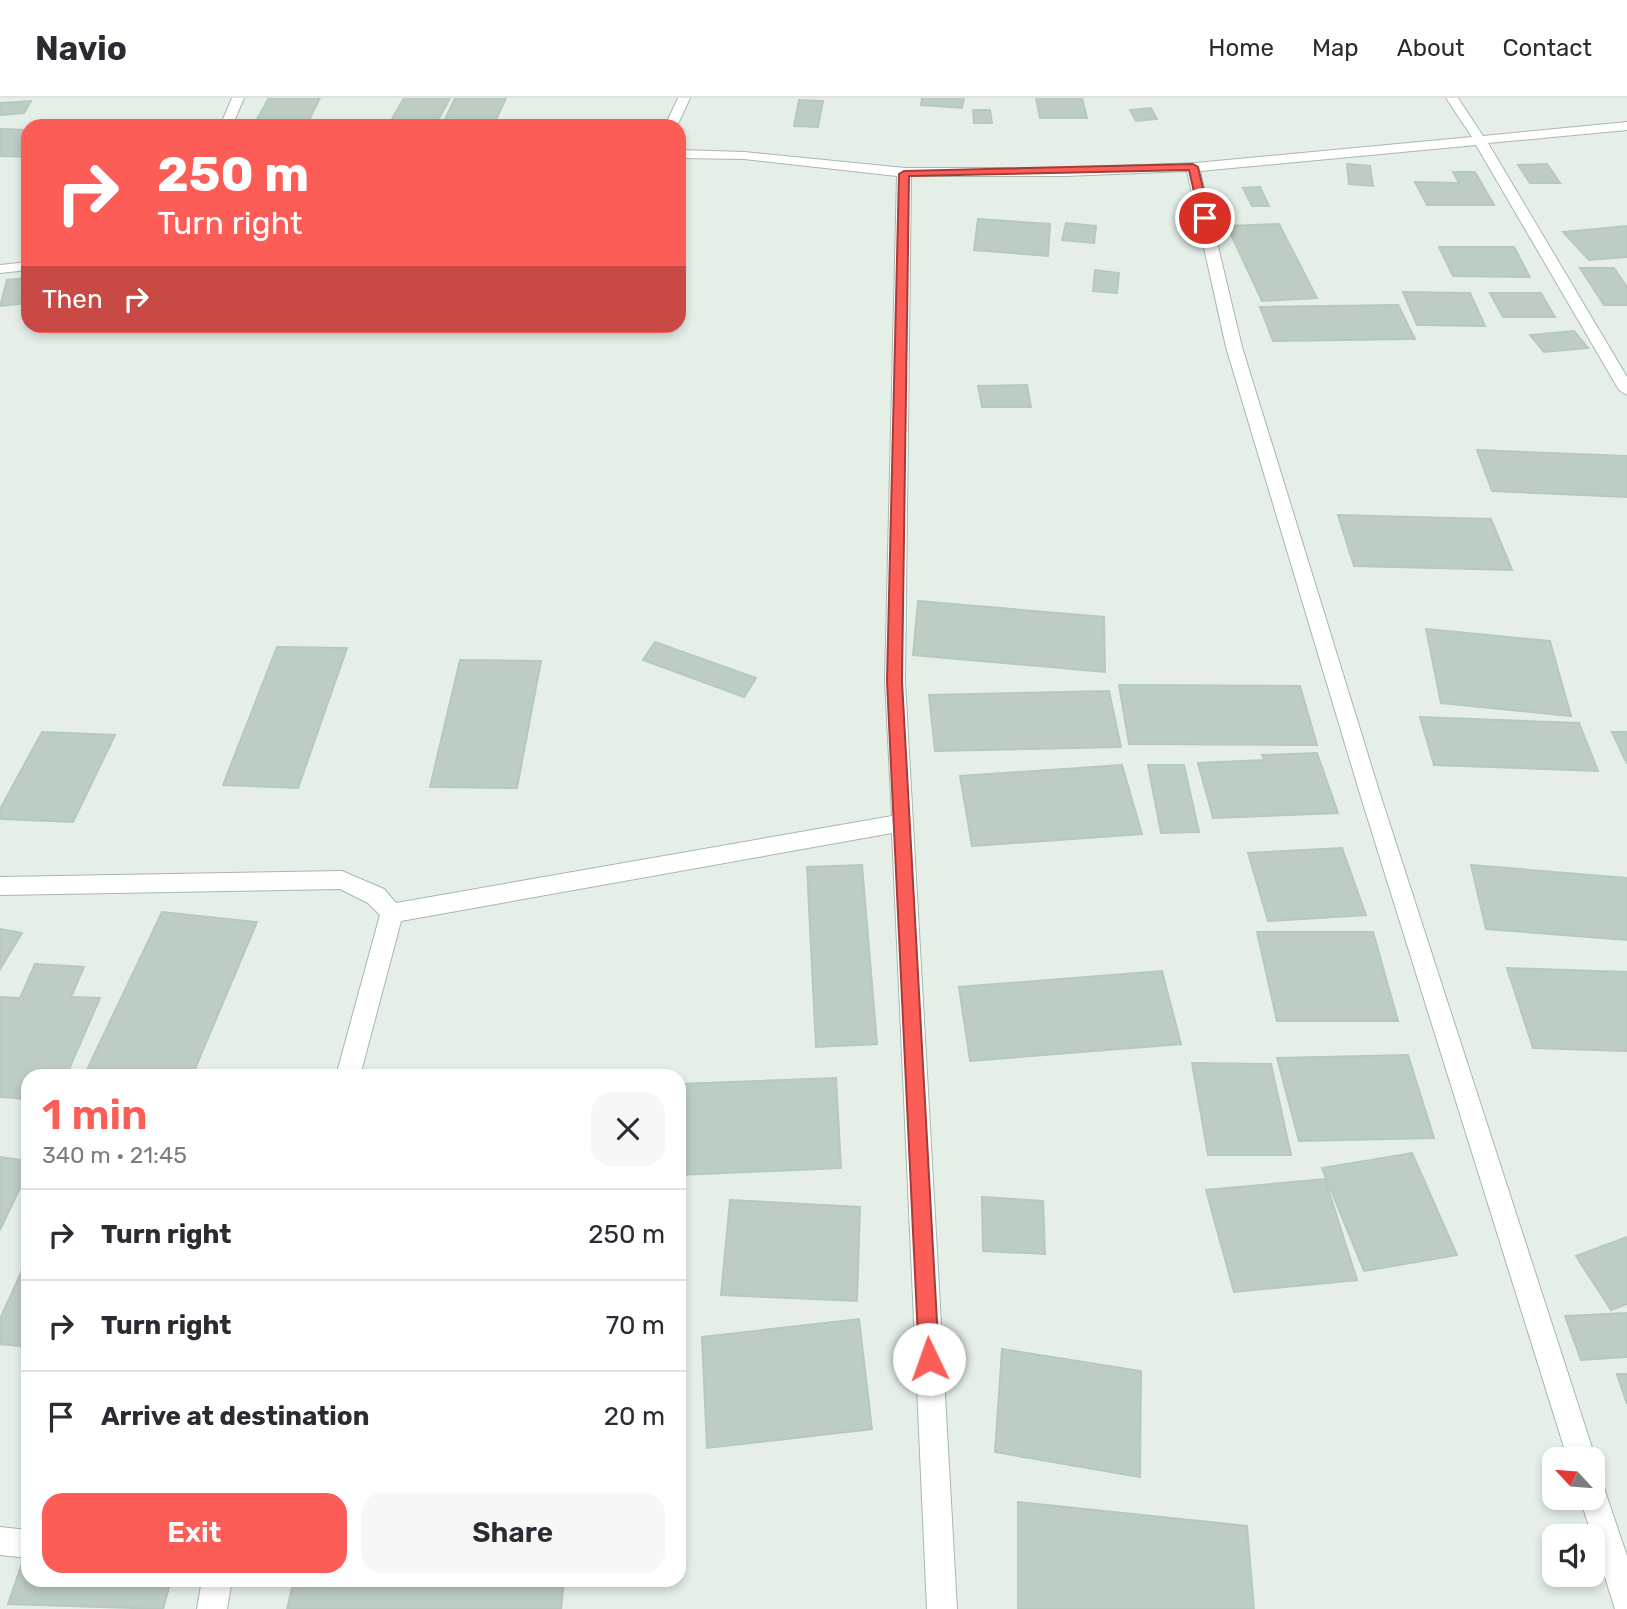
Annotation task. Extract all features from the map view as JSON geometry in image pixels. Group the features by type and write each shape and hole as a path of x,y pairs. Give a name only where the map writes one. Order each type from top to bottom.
{"street":[{"path":"229,119 238,98"},
{"path":"674,119 684,98"},
{"path":"1452,98 1625,382"},
{"path":"686,154 803,160 904,174 1193,167 1481,142 1627,126"},
{"path":"686,142 709,153"},
{"path":"1193,167 1234,347 1370,794 1578,1447"},
{"path":"904,174 895,681 942,1609"},
{"path":"0,270 21,267"},
{"path":"391,913 902,823"},
{"path":"0,886 342,880 376,896 391,913"},
{"path":"350,1069 391,913"},
{"path":"1598,1510 1627,1601"},
{"path":"0,1542 21,1544"},
{"path":"212,1609 216,1587"}],"building":[{"path":"269,98 320,98 310,119 257,119"},
{"path":"404,98 450,98 439,119 392,119"},
{"path":"455,98 506,98 496,119 445,119"},
{"path":"922,98 964,98 962,108 921,105"},
{"path":"1036,98 1082,98 1087,118 1040,118"},
{"path":"799,100 823,101 818,127 794,126"},
{"path":"31,101 24,113 0,115 0,103"},
{"path":"1151,108 1157,119 1136,121 1130,110"},
{"path":"973,110 990,110 992,123 974,123"},
{"path":"1,129 21,130 21,157 0,156"},
{"path":"1347,164 1370,166 1373,186 1349,184"},
{"path":"1547,164 1560,183 1530,183 1518,165"},
{"path":"1453,172 1475,172 1494,205 1427,205 1415,182 1459,183"},
{"path":"1260,187 1269,206 1252,206 1243,188"},
{"path":"978,219 1050,224 1048,256 974,250"},
{"path":"1066,223 1096,226 1094,243 1062,240"},
{"path":"1279,224 1317,298 1262,301 1227,226"},
{"path":"1627,226 1627,257 1589,260 1563,232"},
{"path":"1439,247 1514,247 1530,277 1453,276"},
{"path":"1580,268 1614,268 1627,287 1627,305 1604,305"},
{"path":"1095,270 1119,273 1117,293 1093,291"},
{"path":"21,279 21,304 0,306 7,280"},
{"path":"1403,292 1470,293 1485,326 1417,325"},
{"path":"1490,293 1541,293 1555,317 1503,317"},
{"path":"1398,305 1415,339 1273,341 1260,307"},
{"path":"1574,331 1588,348 1544,352 1530,335"},
{"path":"1027,385 1031,407 982,407 978,386"},
{"path":"1477,450 1627,456 1627,497 1492,491"},
{"path":"1338,515 1491,519 1512,570 1354,566"},
{"path":"918,601 1104,617 1105,672 913,655"},
{"path":"1426,629 1550,641 1571,716 1441,703"},
{"path":"655,642 756,678 744,697 643,660"},
{"path":"277,647 347,648 298,788 223,785"},
{"path":"460,660 541,661 517,788 430,787"},
{"path":"1119,685 1300,686 1317,745 1129,744"},
{"path":"1109,691 1121,747 935,751 929,695"},
{"path":"1420,717 1579,723 1598,771 1434,765"},
{"path":"42,732 115,735 73,822 0,819 0,809"},
{"path":"1612,732 1627,732 1627,764"},
{"path":"1317,753 1338,813 1213,818 1198,763 1264,760 1262,755"},
{"path":"1122,765 1142,834 972,846 960,776"},
{"path":"1148,765 1184,765 1199,832 1161,833"},
{"path":"1342,848 1366,915 1268,921 1248,853"},
{"path":"862,865 877,1044 816,1047 807,867"},
{"path":"1471,865 1627,878 1627,940 1486,929"},
{"path":"162,912 257,922 195,1069 87,1069"},
{"path":"0,929 22,933 0,969"},
{"path":"1257,932 1373,932 1398,1021 1277,1021"},
{"path":"35,964 84,967 71,997 100,998 69,1069 21,1069 21,1098 0,1097 0,997 20,998"},
{"path":"1507,968 1627,972 1627,1051 1533,1048"},
{"path":"1162,971 1181,1044 970,1061 959,987"},
{"path":"1408,1055 1434,1138 1299,1141 1277,1058"},
{"path":"1192,1063 1271,1064 1291,1155 1208,1155"},
{"path":"836,1078 841,1168 686,1175 686,1084"},
{"path":"1412,1153 1457,1255 1364,1271 1322,1168"},
{"path":"0,1157 21,1160 21,1186 0,1230"},
{"path":"1325,1179 1357,1280 1234,1292 1206,1190"},
{"path":"982,1197 1043,1201 1045,1254 983,1251"},
{"path":"730,1200 860,1207 857,1301 721,1295"},
{"path":"1627,1237 1627,1304 1611,1310 1576,1256"},
{"path":"21,1272 21,1346 0,1344 0,1319"},
{"path":"1627,1313 1627,1357 1581,1360 1565,1316"},
{"path":"859,1319 872,1429 707,1448 702,1337"},
{"path":"1002,1349 1141,1371 1140,1477 995,1452"},
{"path":"1617,1374 1627,1374 1627,1404"},
{"path":"1018,1502 1247,1526 1254,1609 1018,1609"},
{"path":"21,1566 21,1587 169,1587 163,1609 8,1604"},
{"path":"292,1587 563,1587 561,1609 287,1609"}],"route":[{"path":"929,1359 895,681 904,174 1193,167 1205,218"}]}
